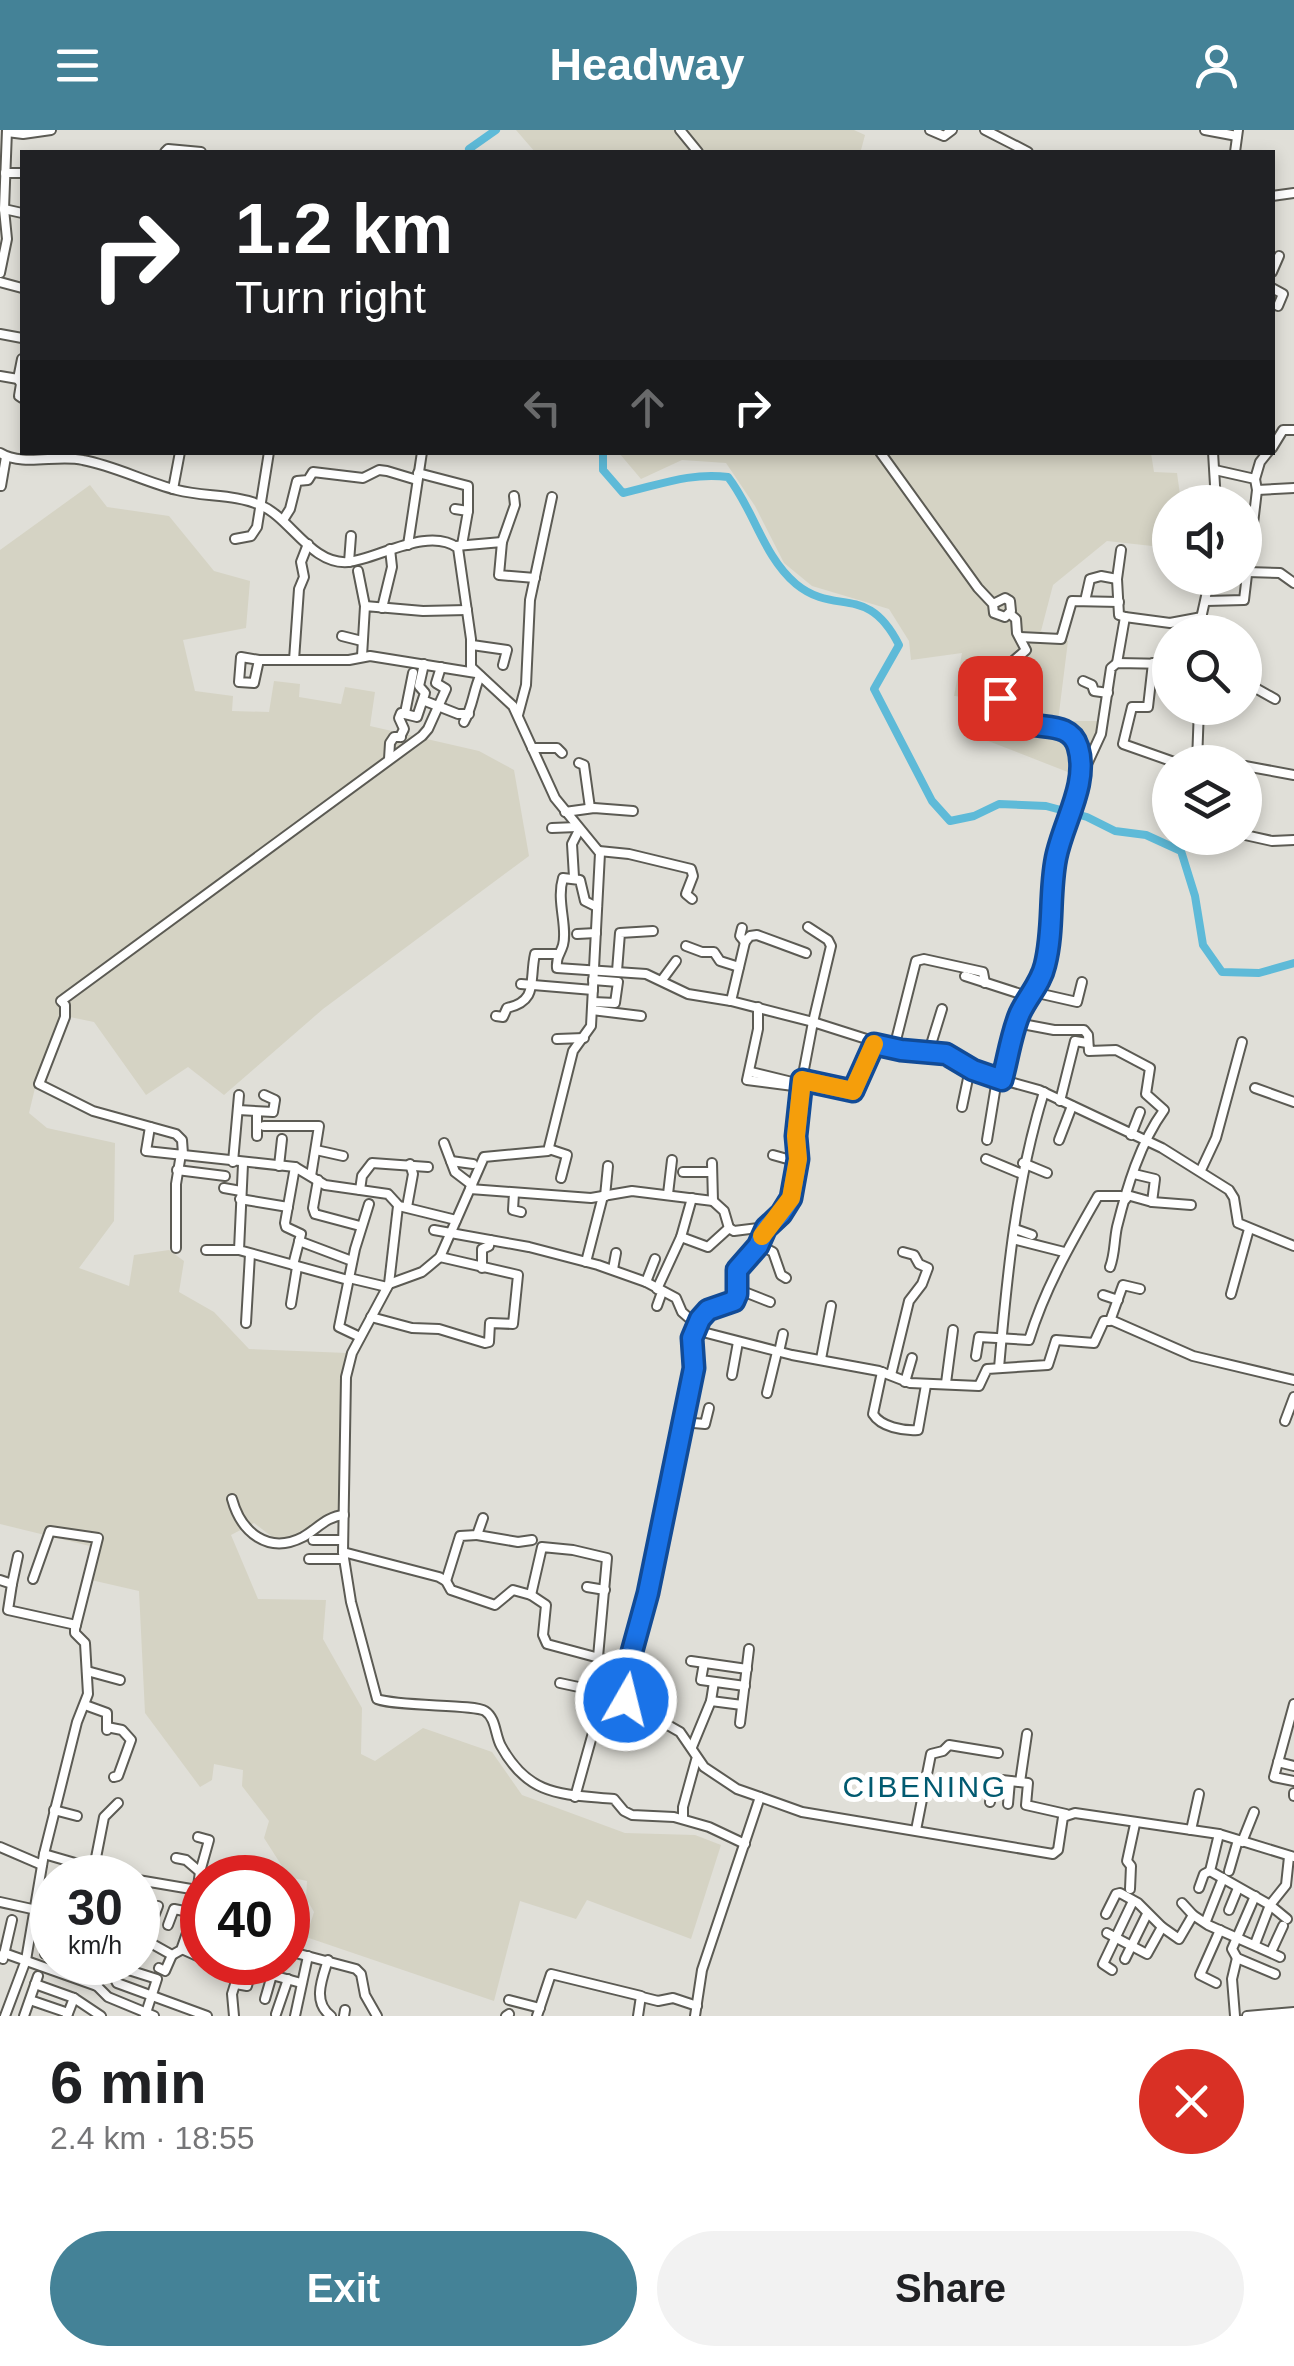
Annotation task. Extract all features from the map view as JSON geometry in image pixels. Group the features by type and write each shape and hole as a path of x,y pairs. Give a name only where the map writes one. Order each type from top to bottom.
{"street":[{"path":"0,273 6,252 3,178 7,131 23,134 52,130"},
{"path":"680,130 696,150"},
{"path":"930,130 944,136 952,130"},
{"path":"1206,130 1238,133"},
{"path":"991,131 1024,150"},
{"path":"4,209 20,213"},
{"path":"1275,265 1279,256"},
{"path":"1275,290 1283,294 1278,306"},
{"path":"18,379 20,369"},
{"path":"0,376 20,382"},
{"path":"1275,442 1283,430 1294,430"},
{"path":"0,486 3,455 88,457 173,489 260,505 327,557 349,562 408,545 502,542"},
{"path":"173,489 179,455"},
{"path":"235,539 251,536 257,527 268,455"},
{"path":"408,545 422,455"},
{"path":"882,455 993,604 996,615 1010,614"},
{"path":"1213,455 1215,485"},
{"path":"1257,485 1260,462 1266,455"},
{"path":"283,520 290,509 296,482 308,480 313,472 363,478 379,470 468,486 468,510 459,545 472,646 470,661 518,715 548,786 599,851 691,869 693,876 686,894 692,898"},
{"path":"1214,470 1255,479"},
{"path":"1262,490 1294,488"},
{"path":"514,496 497,568 499,575 535,578"},
{"path":"518,715 524,697 530,600 552,497"},
{"path":"455,509 468,510"},
{"path":"349,562 351,536"},
{"path":"294,660 299,589 304,578 301,562 308,544"},
{"path":"382,608 392,567 390,549"},
{"path":"1121,550 1117,579 1119,616 1152,621"},
{"path":"358,571 365,606 362,656"},
{"path":"1262,572 1280,573 1294,582"},
{"path":"1085,601 1090,579 1117,579"},
{"path":"1202,615 1207,595"},
{"path":"1206,601 1244,600 1245,595"},
{"path":"993,604 998,598 1008,599 1010,614"},
{"path":"1020,637 1062,639 1068,604 1119,602"},
{"path":"365,606 466,610"},
{"path":"1010,614 1016,619 1026,650 1001,674 1002,706 1015,722 1066,732 1077,744 1082,776"},
{"path":"987,1140 1017,1023 1046,964 1054,871 1062,834 1101,734 1110,671 1117,663 1124,617"},
{"path":"342,636 362,641"},
{"path":"472,646 507,650 528,658"},
{"path":"503,665 507,650"},
{"path":"259,660 348,660 362,656 478,674"},
{"path":"1117,663 1152,663"},
{"path":"400,736 404,729 400,715 417,717 425,700 426,694 419,686 424,664"},
{"path":"176,1248 182,1154 178,1135 93,1111 39,1084 65,1017 61,1002 430,726 446,689 436,682 440,667"},
{"path":"1152,672 1148,707 1132,707 1123,744 1152,754"},
{"path":"405,713 414,673"},
{"path":"425,700 466,718 478,674"},
{"path":"1083,681 1094,691 1108,694"},
{"path":"1262,692 1275,699"},
{"path":"400,736 406,746"},
{"path":"389,758 390,743 400,736"},
{"path":"532,748 556,748 562,753"},
{"path":"579,764 584,765 587,777 590,808"},
{"path":"1262,769 1294,775"},
{"path":"565,812 590,808 633,812"},
{"path":"552,828 578,828"},
{"path":"574,878 572,839 578,828"},
{"path":"1262,838 1294,840"},
{"path":"549,1149 573,1051 591,1026 599,851"},
{"path":"597,907 585,901 581,882 564,877 560,883 563,944 556,954 557,968 593,980 617,971 646,974 688,994 731,1000 813,1022 874,1044 946,1054 970,1069 1044,1092 1201,1170 1231,1192 1236,1220 1248,1229 1294,1245"},
{"path":"575,1796 594,1729 614,1727 625,1698 628,1666 648,1593 694,1368 696,1328 708,1310 734,1301 737,1270 789,1202 798,1162 801,1084 830,946 828,940 808,927"},
{"path":"742,928 740,936 745,942"},
{"path":"617,971 622,931 652,930"},
{"path":"577,934 596,933"},
{"path":"731,1000 745,942 750,936 806,952"},
{"path":"686,946 714,952 720,961 739,967"},
{"path":"595,951 618,954"},
{"path":"496,1016 503,1017 507,1008 526,1002 534,955 556,954"},
{"path":"662,980 676,961"},
{"path":"898,1063 897,1049 916,961 974,968 984,974 986,983"},
{"path":"965,976 1077,1002 1082,982"},
{"path":"526,985 618,982 615,1002 592,1006"},
{"path":"592,1006 640,1016"},
{"path":"758,1008 758,1029 746,1080 853,1091 874,1044"},
{"path":"928,1051 942,1008"},
{"path":"1017,1023 1054,1030 1084,1030 1091,1052 1116,1050 1150,1068 1146,1094 1164,1110 1154,1120 1145,1140 1126,1197 1110,1267"},
{"path":"556,1038 584,1038"},
{"path":"1060,1101 1074,1041 1087,1042"},
{"path":"1201,1170 1228,1117 1242,1042"},
{"path":"962,1107 970,1069"},
{"path":"752,1072 801,1084"},
{"path":"1256,1088 1294,1102"},
{"path":"998,1368 1024,1161 1044,1092"},
{"path":"238,1110 275,1110 275,1100 264,1095"},
{"path":"232,1162 239,1096"},
{"path":"1059,1140 1072,1106"},
{"path":"257,1112 257,1136"},
{"path":"1131,1134 1140,1112"},
{"path":"264,1126 319,1126 315,1214 360,1226"},
{"path":"150,1127 145,1150 294,1168 330,1186 390,1194 402,1207 456,1220"},
{"path":"279,1166 282,1139"},
{"path":"444,1143 458,1176 471,1187 514,1193 604,1196 632,1191 713,1200"},
{"path":"206,1250 238,1250 388,1286 422,1272 440,1256 487,1154 536,1154 549,1149 567,1155 561,1178"},
{"path":"316,1150 343,1156"},
{"path":"773,1155 798,1162"},
{"path":"1012,1156 1047,1172"},
{"path":"986,1159 1022,1174"},
{"path":"668,1194 672,1160"},
{"path":"451,1161 473,1164"},
{"path":"238,1250 244,1164"},
{"path":"360,1190 362,1175 370,1164 428,1167"},
{"path":"410,1164 413,1174 402,1207 388,1286 360,1336 346,1377 343,1556 376,1699 486,1711 500,1744 523,1777 550,1791 614,1799 624,1811 636,1816 660,1814 683,1819 709,1826 745,1844"},
{"path":"586,1262 608,1166"},
{"path":"291,1304 300,1232 285,1226 294,1168"},
{"path":"683,1172 712,1168 713,1200 724,1212 729,1228 766,1228"},
{"path":"178,1170 225,1176"},
{"path":"1134,1174 1155,1179 1152,1202"},
{"path":"224,1188 288,1207"},
{"path":"514,1193 513,1210 521,1212"},
{"path":"976,1356 979,1337 1029,1339 1038,1308 1064,1252 1098,1196 1191,1205"},
{"path":"658,1306 692,1198"},
{"path":"360,1336 339,1327 360,1226 369,1204"},
{"path":"681,1237 708,1247 729,1228"},
{"path":"1231,1294 1248,1229"},
{"path":"434,1230 614,1269 676,1298 696,1328 738,1342 886,1374 905,1382 980,1386 985,1369 1048,1365 1054,1341 1094,1343 1104,1321 1111,1320 1193,1356 1294,1380"},
{"path":"1014,1234 1032,1235"},
{"path":"1014,1234 1064,1252"},
{"path":"299,1240 352,1262"},
{"path":"482,1268 482,1249 489,1246 490,1240"},
{"path":"759,1245 773,1252 781,1275 786,1278"},
{"path":"903,1252 914,1255 919,1264 928,1268 909,1302 873,1414 876,1420 917,1431 926,1385"},
{"path":"614,1269 616,1253"},
{"path":"246,1323 250,1254"},
{"path":"371,1317 412,1328 439,1329 487,1343 490,1323 508,1325 514,1321 518,1275 440,1256"},
{"path":"646,1282 655,1259"},
{"path":"1111,1320 1124,1285 1140,1289"},
{"path":"737,1289 770,1302"},
{"path":"1103,1296 1118,1300"},
{"path":"821,1359 831,1306"},
{"path":"946,1383 953,1330"},
{"path":"758,1347 761,1334"},
{"path":"767,1394 783,1334"},
{"path":"732,1375 738,1342"},
{"path":"905,1382 912,1358"},
{"path":"1285,1421 1294,1397"},
{"path":"682,1422 705,1424 709,1408"},
{"path":"232,1499 244,1527 276,1544 301,1538 333,1516 344,1515"},
{"path":"478,1535 482,1518"},
{"path":"16,1570 30,1576 50,1531 98,1538 76,1626 76,1633 86,1643 85,1706 76,1722 44,1854"},
{"path":"446,1581 462,1535 518,1542 531,1536 532,1549 539,1551"},
{"path":"313,1540 342,1540"},
{"path":"531,1595 543,1547 607,1558 598,1656"},
{"path":"18,1556 4,1604 8,1610 76,1626"},
{"path":"310,1559 343,1556 446,1581 451,1590 496,1605 512,1590 531,1595 546,1605 545,1642 628,1666"},
{"path":"0,1580 12,1584"},
{"path":"588,1587 606,1590"},
{"path":"740,1724 750,1649"},
{"path":"691,1661 747,1668"},
{"path":"704,1663 701,1680 744,1686"},
{"path":"87,1672 120,1680"},
{"path":"692,1747 714,1682"},
{"path":"560,1683 625,1698 678,1730 692,1747 700,1768 737,1789 802,1812 1054,1854 1066,1814"},
{"path":"711,1700 742,1705"},
{"path":"1294,1704 1290,1734 1281,1747 1274,1777 1294,1790"},
{"path":"85,1706 106,1712 107,1729 122,1730 131,1740 125,1762 114,1778"},
{"path":"1008,1804 1027,1734"},
{"path":"916,1830 932,1754 948,1746 998,1752"},
{"path":"1281,1747 1294,1750"},
{"path":"1278,1762 1294,1766"},
{"path":"683,1819 683,1808 700,1768"},
{"path":"990,1802 993,1779 1028,1782 1026,1804 1066,1814 1219,1834 1291,1857 1286,1885 1270,1905 1255,1944"},
{"path":"1191,1830 1198,1794"},
{"path":"694,2016 702,1970 760,1797"},
{"path":"97,1855 104,1817 118,1803"},
{"path":"54,1810 77,1816"},
{"path":"1206,1921 1254,1812"},
{"path":"1130,1889 1131,1867 1127,1861 1134,1824"},
{"path":"1210,1872 1219,1834"},
{"path":"198,1837 210,1840 205,1855"},
{"path":"0,1846 30,1860"},
{"path":"176,1858 180,1859"},
{"path":"1182,1903 1193,1916 1276,1954 1285,1922 1270,1905 1238,1888 1226,1875 1204,1874 1199,1888"},
{"path":"1229,1910 1238,1888"},
{"path":"1106,1914 1117,1893 1134,1900 1175,1942 1193,1916"},
{"path":"1255,1896 1232,1949 1237,1958 1274,1974"},
{"path":"1112,1970 1102,1964 1111,1935 1134,1900"},
{"path":"0,1902 30,1905"},
{"path":"168,1926 174,1909 180,1910"},
{"path":"1125,1959 1147,1914"},
{"path":"0,1925 11,1924 4,1956 98,1986 104,1994 148,2015 156,1985"},
{"path":"1111,1935 1147,1954 1162,1928"},
{"path":"1216,1983 1200,1975 1220,1930"},
{"path":"5,2012 26,1960 30,1936"},
{"path":"160,1948 172,1955"},
{"path":"160,1969 165,1971 172,1955 180,1950"},
{"path":"1235,2016 1232,1978 1237,1958"},
{"path":"310,1959 328,1960 359,1971 365,1995 377,2016"},
{"path":"310,1960 322,1966 323,1976"},
{"path":"328,1960 320,1988 322,2008 331,2016"},
{"path":"509,2000 539,2012 552,1974 658,2001 673,1998 697,2006"},
{"path":"5,2012 25,2016 36,1980 101,2016"},
{"path":"125,1985 207,2016"},
{"path":"234,2016 232,1997 236,1985"},
{"path":"264,1999 269,1985"},
{"path":"276,2014 286,1985"},
{"path":"294,2016 300,1985"},
{"path":"608,2002 610,1988"},
{"path":"89,2012 104,1994"},
{"path":"638,2016 642,1997"},
{"path":"0,1998 5,2012"},
{"path":"30,2000 68,2014 74,1998"},
{"path":"1247,2016 1294,2012"}],"shaded area":[{"path":"516,130 854,130 865,135 861,150 533,150"},
{"path":"621,455 1151,455 1154,472 1177,473 1179,485 1152,485 1152,546 1107,541 1053,585 1041,631 1068,641 1058,721 1101,721 1078,776 978,737 977,698 954,696 962,653 911,660 909,641 889,609 812,586 784,563 755,506 726,463 682,460 641,479"},
{"path":"90,485 107,507 169,516 214,571 250,581 246,628 183,640 195,691 233,696 232,711 269,712 274,681 300,684 299,697 341,704 345,687 375,692 370,726 479,751 514,770 529,856 323,1009 224,1095 188,1067 146,1095 94,1022 65,1016 40,1067 29,1113 47,1128 115,1143 114,1221 79,1268 129,1286 134,1255 169,1250 184,1261 179,1292 214,1312 249,1349 347,1353 344,1510 308,1533 279,1542 254,1523 231,1535 258,1599 326,1600 323,1639 362,1708 361,1754 375,1761 423,1728 492,1752 522,1795 625,1833 695,1835 721,1845 691,1939 587,1900 576,1919 520,1901 494,2001 310,1938 314,1912 310,1905 310,1855 275,1855 264,1838 269,1821 242,1786 243,1770 214,1764 212,1780 200,1787 145,1713 139,1591 91,1580 98,1548 0,1524 0,550"}],"waterway":[{"path":"470,150 496,130"},
{"path":"603,455 603,470 623,493 688,478 728,477 775,560 796,584 824,599 863,607 887,626 899,645 874,689 932,801 950,821 974,816 999,804 1046,806 1087,817 1115,831 1146,835 1181,851 1195,896 1203,945 1222,972 1259,973 1294,963"}],"slow traffic":[{"path":"762,1236 791,1198 798,1159 796,1136 802,1080 852,1092 874,1044"}],"district":[{"name":"CIBENING","path":"925,1786"}],"route":[{"path":"626,1700 628,1666 648,1593 694,1368 693,1335 708,1310 734,1301 737,1270 789,1202 798,1159 796,1136 802,1080 852,1092 874,1044 946,1054 973,1070 1002,1080 1018,1018 1042,975 1051,927 1056,859 1082,776 1078,748 1061,730 1015,722 1000,698"}]}
